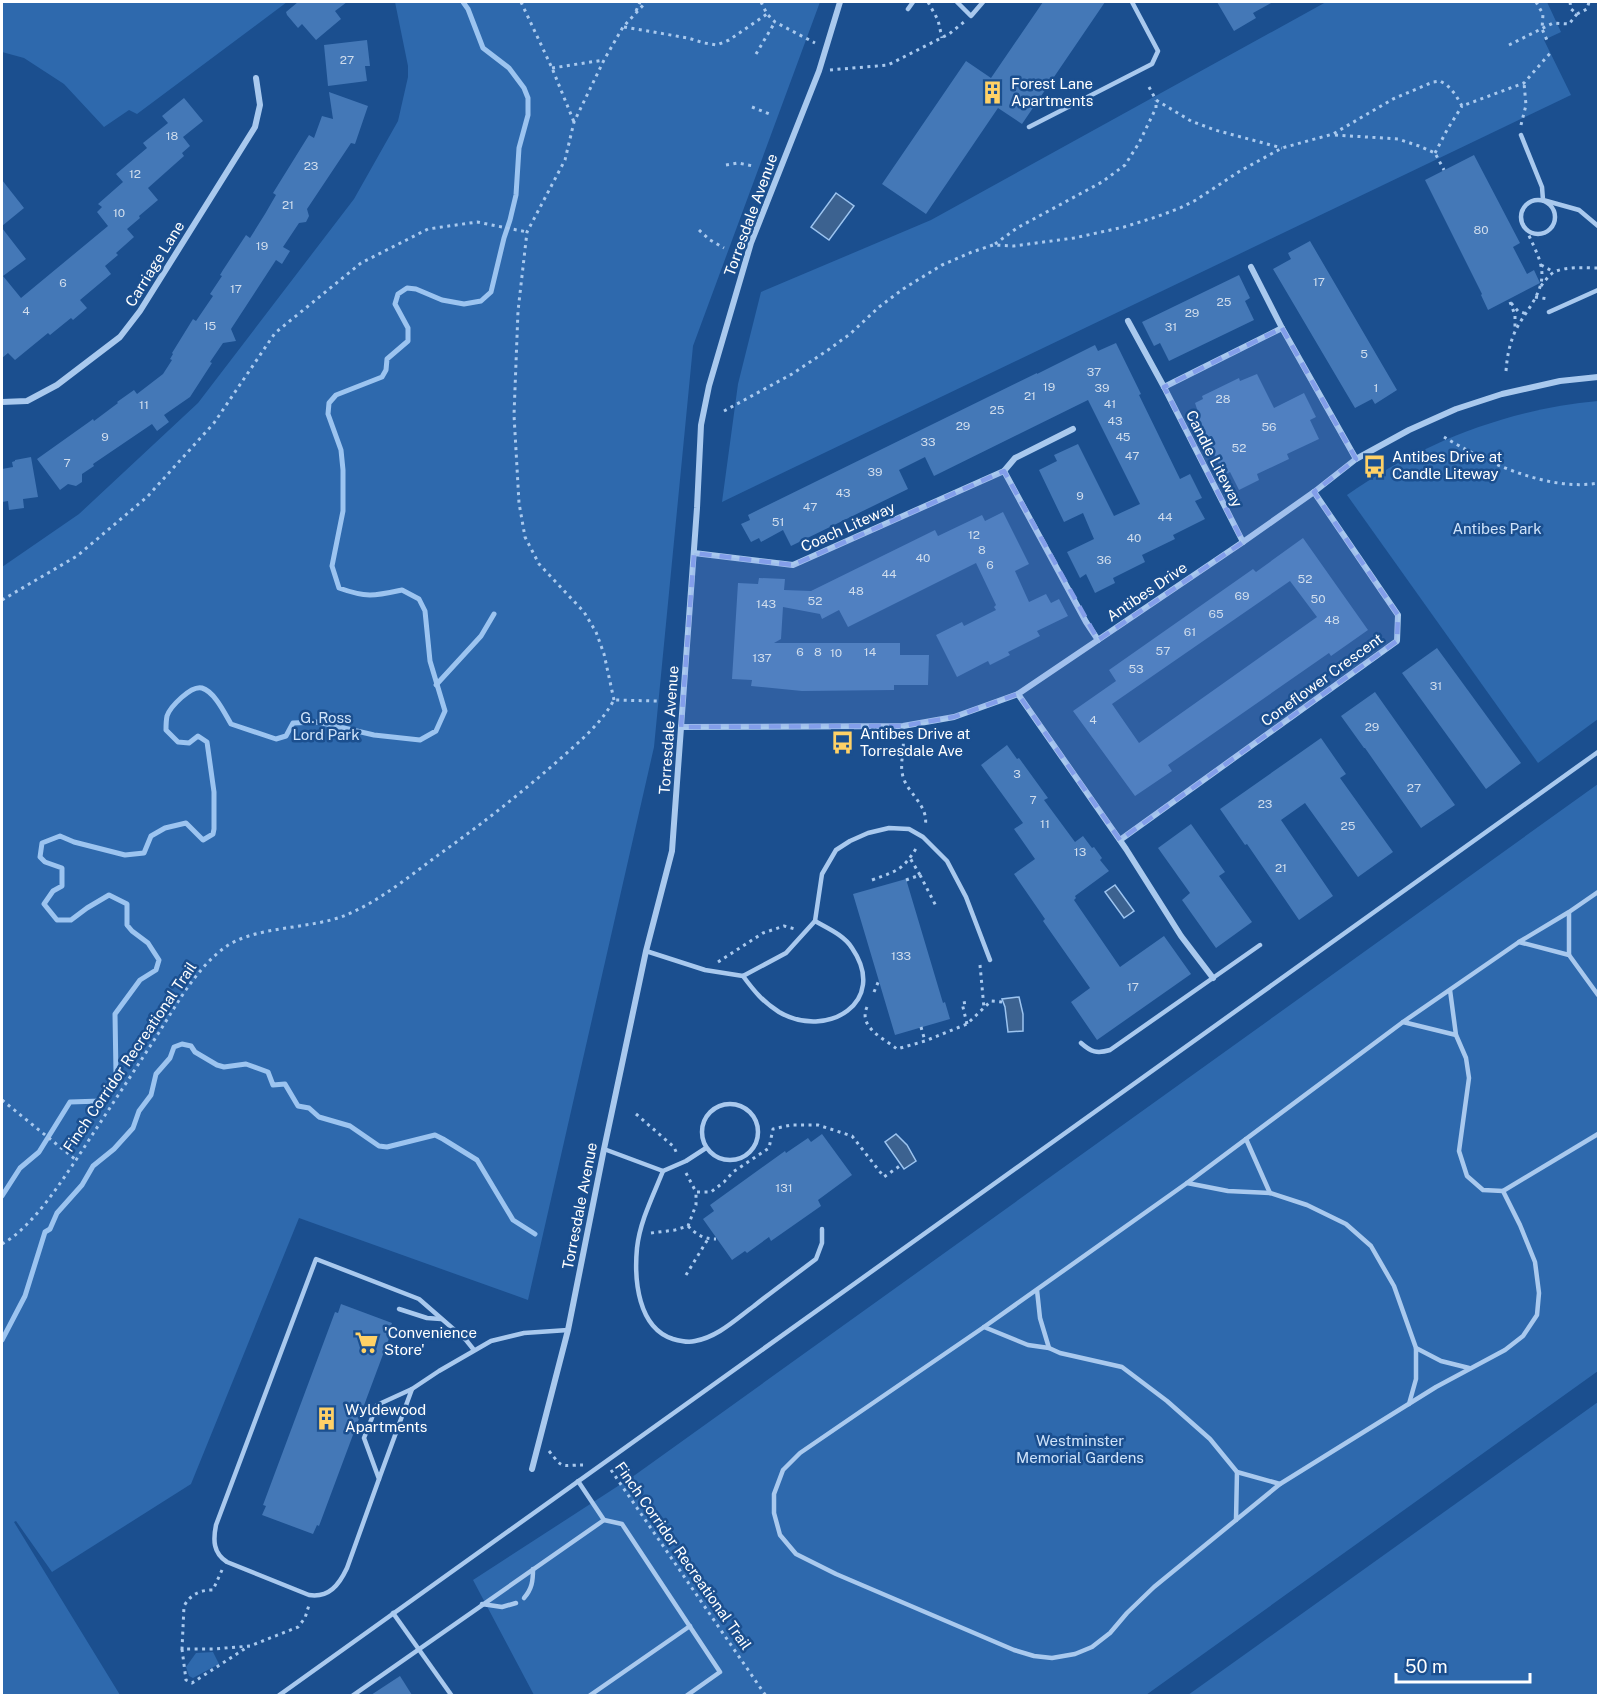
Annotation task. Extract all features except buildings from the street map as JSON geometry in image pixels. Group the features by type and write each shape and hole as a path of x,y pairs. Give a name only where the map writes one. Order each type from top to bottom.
{"street":[{"name":"Torresdale Avenue","path":"532,1468 568,1329 646,951 672,851 694,553 700,424 751,243 819,71 840,2"},
{"name":"Carriage Lane","path":"2,402 27,401 57,385 120,337 140,311 255,127 260,105 256,78"},
{"path":"1251,267 1282,328 1356,459"},
{"name":"Candle Liteway","path":"1128,321 1243,542"},
{"path":"1164,387 1282,328"},
{"name":"Antibes Drive","path":"681,727 903,726 954,717 1018,694 1243,542 1356,459 1409,430 1456,409 1502,394 1560,381 1599,377"},
{"name":"Coach Liteway","path":"694,553 793,565 1004,471 1016,458 1073,429"},
{"path":"1004,471 1098,640"},
{"name":"Coneflower Crescent","path":"1120,840 1397,641 1398,615 1314,492"},
{"path":"1018,694 1213,978"}],"lane":[{"path":"908,9 913,2"},
{"path":"957,2 971,16 983,2"},
{"path":"1029,127 1152,64 1158,51 1131,2"},
{"path":"1521,135 1542,187 1543,200 1552,207 1556,217 1552,228 1542,234 1527,231 1520,220 1522,209 1531,201 1543,200 1579,210 1599,226"},
{"path":"1549,312 1599,290"},
{"path":"278,1695 1599,752"},
{"path":"646,951 705,970 743,976 786,953 815,921 822,874 836,850 868,833 889,828 909,829 923,837 947,861 966,897 990,960"},
{"path":"1503,1191 1535,1262 1539,1293 1537,1315 1523,1336 1505,1350 1469,1368 1280,1484 1154,1587 1110,1633 1092,1647 1075,1654 1052,1658 1014,1650 836,1574 796,1554 780,1535 774,1513 774,1494 783,1470 800,1453 984,1327 1187,1183 1403,1022 1519,942 1599,892"},
{"path":"1569,912 1569,955 1599,995"},
{"path":"743,976 757,996 780,1013 798,1020 818,1022 839,1017 851,1010 859,999 865,980 860,963 852,946 837,933 815,921"},
{"path":"1519,942 1569,955"},
{"path":"1081,1043 1088,1050 1099,1053 1110,1050 1260,945"},
{"path":"1450,990 1455,1035 1466,1058 1469,1078 1459,1151 1467,1176 1483,1190 1503,1191 1599,1134"},
{"path":"1403,1022 1455,1035"},
{"path":"725,1104 734,1104 751,1112 756,1120 758,1138 748,1154 730,1161 713,1155 706,1148 702,1140 702,1128 708,1113 725,1104"},
{"path":"1246,1139 1270,1193"},
{"path":"604,1149 663,1170 681,1163 706,1148"},
{"path":"663,1170 643,1220 637,1248 637,1278 639,1298 646,1317 664,1336 679,1341 694,1342 717,1334 816,1259 822,1243 822,1229"},
{"path":"1187,1183 1228,1191 1270,1193 1307,1205 1346,1224 1371,1246 1394,1286 1416,1348 1416,1379 1409,1404"},
{"path":"412,1389 347,1568 340,1581 326,1594 309,1595 220,1558 216,1551 214,1538 216,1525 316,1259 419,1299 466,1340 474,1350"},
{"path":"1037,1289 1040,1317 1049,1348"},
{"path":"399,1309 427,1318 441,1319"},
{"path":"984,1327 1028,1345 1049,1348 1060,1353 1122,1367 1167,1401 1210,1439 1238,1472 1280,1484"},
{"path":"379,1479 364,1438 377,1406 412,1389 491,1341 511,1335 568,1329"},
{"path":"1416,1348 1441,1361 1469,1368"},
{"path":"1236,1521 1238,1472"},
{"path":"578,1481 604,1520 622,1524 720,1672 686,1695"},
{"path":"352,1695 604,1520"},
{"path":"524,1598 529,1592 533,1569"},
{"path":"482,1604 502,1607 516,1603"},
{"path":"393,1613 452,1695"},
{"path":"589,1695 690,1626"}],"path":[{"path":"521,2 574,122"},
{"path":"636,12 639,2"},
{"path":"646,2 623,27 604,60 574,122 565,160 527,232 518,311 514,403 519,503 525,537 539,564 577,603 596,632 604,654 614,700 658,701"},
{"path":"761,2 767,14 775,22 825,49"},
{"path":"928,2 938,20 942,38"},
{"path":"1536,2 1543,14 1542,29 1547,40"},
{"path":"1570,2 1571,9 1576,14"},
{"path":"1509,45 1553,23 1569,24 1576,14 1587,9 1589,2"},
{"path":"623,27 717,45 729,40 767,14"},
{"path":"819,71 888,66 950,34 971,16"},
{"path":"756,54 775,22"},
{"path":"1436,153 1462,106 1524,83 1552,51"},
{"path":"552,68 604,60"},
{"path":"993,245 1046,243 1124,227 1156,217 1196,200 1240,171 1282,148 1333,134 1393,99 1433,82 1440,81 1447,85 1462,106"},
{"path":"1520,127 1523,123 1526,105 1524,83"},
{"path":"724,411 792,374 828,350 850,334 879,307 942,265 993,245 1017,228 1102,182 1125,165 1156,108 1156,100 1149,87"},
{"path":"1156,100 1191,121 1282,148"},
{"path":"753,107 771,115"},
{"path":"1333,134 1398,139 1436,153 1444,170"},
{"path":"726,165 753,166"},
{"path":"2,600 77,556 147,497 214,423 275,333 361,263 429,229 477,222 527,232"},
{"path":"699,230 724,248"},
{"path":"1527,231 1541,265 1539,289"},
{"path":"1541,265 1554,272"},
{"path":"1506,371 1508,352 1515,332 1546,279 1554,272 1599,268"},
{"path":"1535,297 1551,300"},
{"path":"1515,332 1515,315 1510,302 1518,311 1527,314"},
{"path":"1443,437 1483,458 1531,476 1574,485 1599,483"},
{"name":"Finch Corridor Recreational Trail","path":"2,1244 34,1217 76,1161 194,978 225,947 262,933 324,922 367,904 457,842 533,783 593,729 614,700"},
{"path":"872,880 899,870 910,858 923,837 926,822 921,804 906,785 900,768 904,748 903,726"},
{"path":"910,858 937,908"},
{"path":"906,880 920,875"},
{"path":"705,970 763,933 784,926 806,931"},
{"path":"984,1008 979,959 987,951"},
{"path":"872,998 879,980"},
{"path":"868,1006 864,1015 867,1025 897,1049 925,1041 967,1024 991,1001 1002,1002"},
{"path":"967,1024 962,1003 969,1002"},
{"path":"921,1027 925,1041"},
{"path":"2,1100 76,1161"},
{"path":"636,1114 674,1147 696,1192 696,1205 688,1226"},
{"path":"696,1192 711,1192 733,1172 769,1148 773,1129 791,1125 818,1125 852,1136 884,1177 902,1165"},
{"path":"640,1233 675,1230 688,1226"},
{"path":"688,1226 697,1235 716,1239"},
{"path":"687,1275 708,1239"},
{"name":"Finch Corridor Recreational Trail","path":"540,1440 565,1467 602,1464 610,1468 766,1695"},
{"path":"222,1570 213,1590 195,1594 184,1606 182,1648 186,1680 192,1683 250,1646 298,1627 305,1618 309,1603"},
{"path":"182,1648 200,1650 250,1646"}],"highlighted area":[{"path":"1282,328 1356,459 1314,492 1398,615 1397,641 1120,840 1018,694 954,717 903,726 681,727 694,553 793,565 1004,471 1098,640 1243,542 1164,387"}],"green space":[{"path":"2,2 287,2 137,114 129,110 104,127 64,84 24,58 2,52"},
{"name":"G. Ross Lord Park","path":"395,2 820,2 693,346 654,747 528,1300 299,1218 191,1484 52,1572 16,1521 14,1522 120,1695 2,1695 2,567 79,514 198,403 354,199 398,121 408,77 408,66"},
{"path":"1326,2 1547,2 1561,32 1544,40 1571,95 722,502 738,384 761,292 931,220"},
{"name":"Antibes Park","path":"1598,401 1598,719 1538,763 1347,495 1375,476 1405,460 1466,432 1531,412"},
{"name":"Westminster Memorial Gardens","path":"1598,784 1598,1371 1146,1695 534,1695 473,1580 635,1475"},
{"path":"1598,1402 1598,1695 1188,1695"},
{"path":"213,1652 219,1664 193,1678 189,1676 186,1667 196,1653"}],"shaded area":[{"path":"836,193 854,206 829,240 811,227"},
{"path":"1115,885 1134,911 1124,918 1105,892"},
{"path":"1019,997 1023,1014 1023,1031 1008,1032 1002,999"},
{"path":"896,1134 907,1145 916,1161 904,1169 885,1142"}],"waterway":[{"path":"2,1196 20,1168 39,1152 70,1102 101,1101 116,1074 115,1014 140,980 156,970 159,960 148,943 127,925 127,904 109,895 71,920 57,920 44,904 53,891 62,886 62,868 45,862 40,857 42,843 60,836 74,842 125,855 144,853 151,836 165,828 186,823 203,840 213,834 214,792 207,742 198,736 189,743 178,742 166,730 167,716 172,707 181,697 197,688 207,690 211,694 231,724 276,739 286,736 293,723 318,722 374,735 420,740 436,731 445,711 430,661 425,611 419,599 402,590 370,595 339,588 332,566 343,511 343,470 341,450 328,414 329,403 336,395 382,377 386,370 387,359 408,341 408,328 395,304 398,294 407,288 416,289 442,300 464,304 481,301 491,292 516,195 519,148 528,115 528,98 524,88 509,68 483,48 463,2"},
{"path":"436,685 481,636 494,614"},
{"path":"2,1340 25,1296 45,1232 50,1229 57,1213 82,1185 93,1166 114,1149 133,1128 139,1111 151,1095 156,1074 170,1058 174,1047 182,1044 191,1046 195,1052 217,1065 224,1067 246,1064 268,1072 273,1085 285,1084 298,1106 309,1108 319,1117 350,1126 379,1146 387,1147 435,1135 443,1139 477,1160 513,1220 535,1234"}],"place":[{"name":"Forest Lane Apartments","path":"993,93"},
{"name":"Antibes Drive at Candle Liteway","path":"1374,466"},
{"name":"Antibes Drive at Torresdale Ave","path":"842,743"},
{"name":"'Convenience Store'","path":"366,1342"},
{"name":"Wyldewood Apartments","path":"327,1419"}]}
